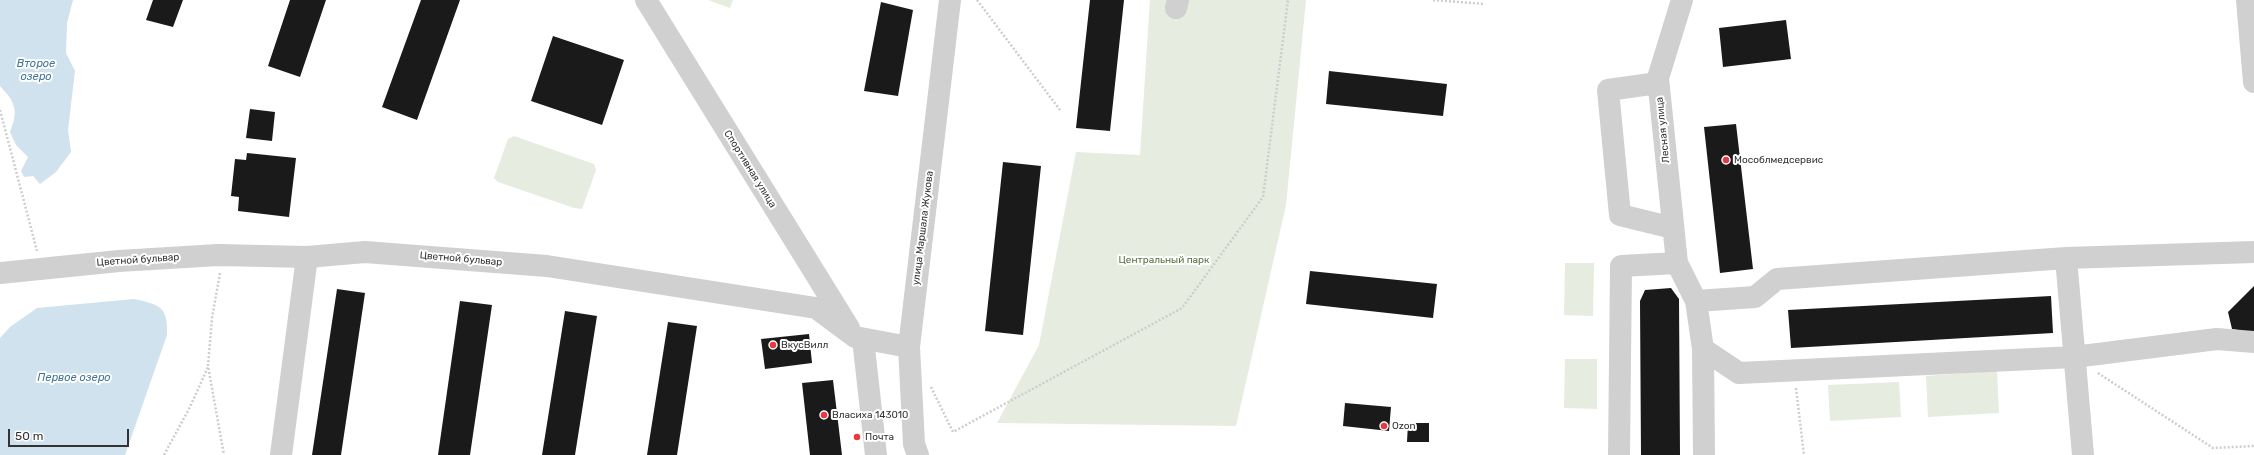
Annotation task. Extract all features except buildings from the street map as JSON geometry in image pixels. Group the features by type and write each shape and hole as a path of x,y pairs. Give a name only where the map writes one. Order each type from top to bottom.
{"street":[{"name":"Спортивная улица","path":"646,0 859,338"},
{"name":"улица Маршала Жукова","path":"918,455 914,444 909,347 950,0"},
{"name":"Лесная улица","path":"1677,263 1658,78 1682,0"},
{"path":"2247,0 2254,82"},
{"path":"1658,83 1608,90 1620,215 1673,228"},
{"name":"Цветной бульвар","path":"0,273 119,261 218,255 307,257 365,252 547,266 816,308 859,338 909,347"},
{"path":"1696,301 1755,297 1777,279 2066,258 2254,252"},
{"path":"282,455 307,257"},
{"path":"2066,258 2083,455"},
{"path":"1619,455 1621,266 1677,263 1696,301 1703,349 1704,455"},
{"path":"859,338 876,455"},
{"path":"1703,349 1739,372 2074,357 2218,339 2254,342"}],"path":[{"path":"977,0 1060,110"},
{"path":"952,432 1182,308 1264,197 1288,0"},
{"path":"1433,0 1484,4"},
{"path":"0,110 38,257"},
{"path":"218,255 220,268 212,318 208,366 224,455"},
{"path":"2074,357 2213,448 2254,446"},
{"path":"164,455 190,407 208,366"},
{"path":"1794,370 1804,455"}],"green space":[{"path":"708,0 733,0 730,8"},
{"name":"Центральный парк","path":"1150,0 1306,0 1286,205 1236,426 997,423 1039,345 1076,152 1140,155"},
{"path":"514,136 594,164 596,170 582,209 574,208 498,182 494,178 508,139"},
{"path":"1565,263 1594,263 1593,316 1564,315"},
{"path":"1565,359 1597,359 1597,409 1564,408"},
{"path":"1997,371 1999,413 1928,417 1926,376"},
{"path":"1899,382 1901,417 1830,421 1828,385"}],"water":[{"name":"Второе озеро","path":"0,0 73,0 67,23 66,53 75,71 68,130 71,152 56,172 40,184 33,176 24,177 21,171 28,157 16,145 10,132 15,112 14,107 9,97 0,86"},
{"name":"Первое озеро","path":"134,299 151,303 161,309 166,318 167,335 125,455 0,455 0,338 10,327 37,308"}],"place":[{"name":"Мособлмедсервис","path":"1726,160"},
{"name":"ВкусВилл","path":"773,345"},
{"name":"Власиха 143010","path":"824,415"},
{"name":"Ozon","path":"1384,426"},
{"name":"Почта","path":"857,437"}]}
